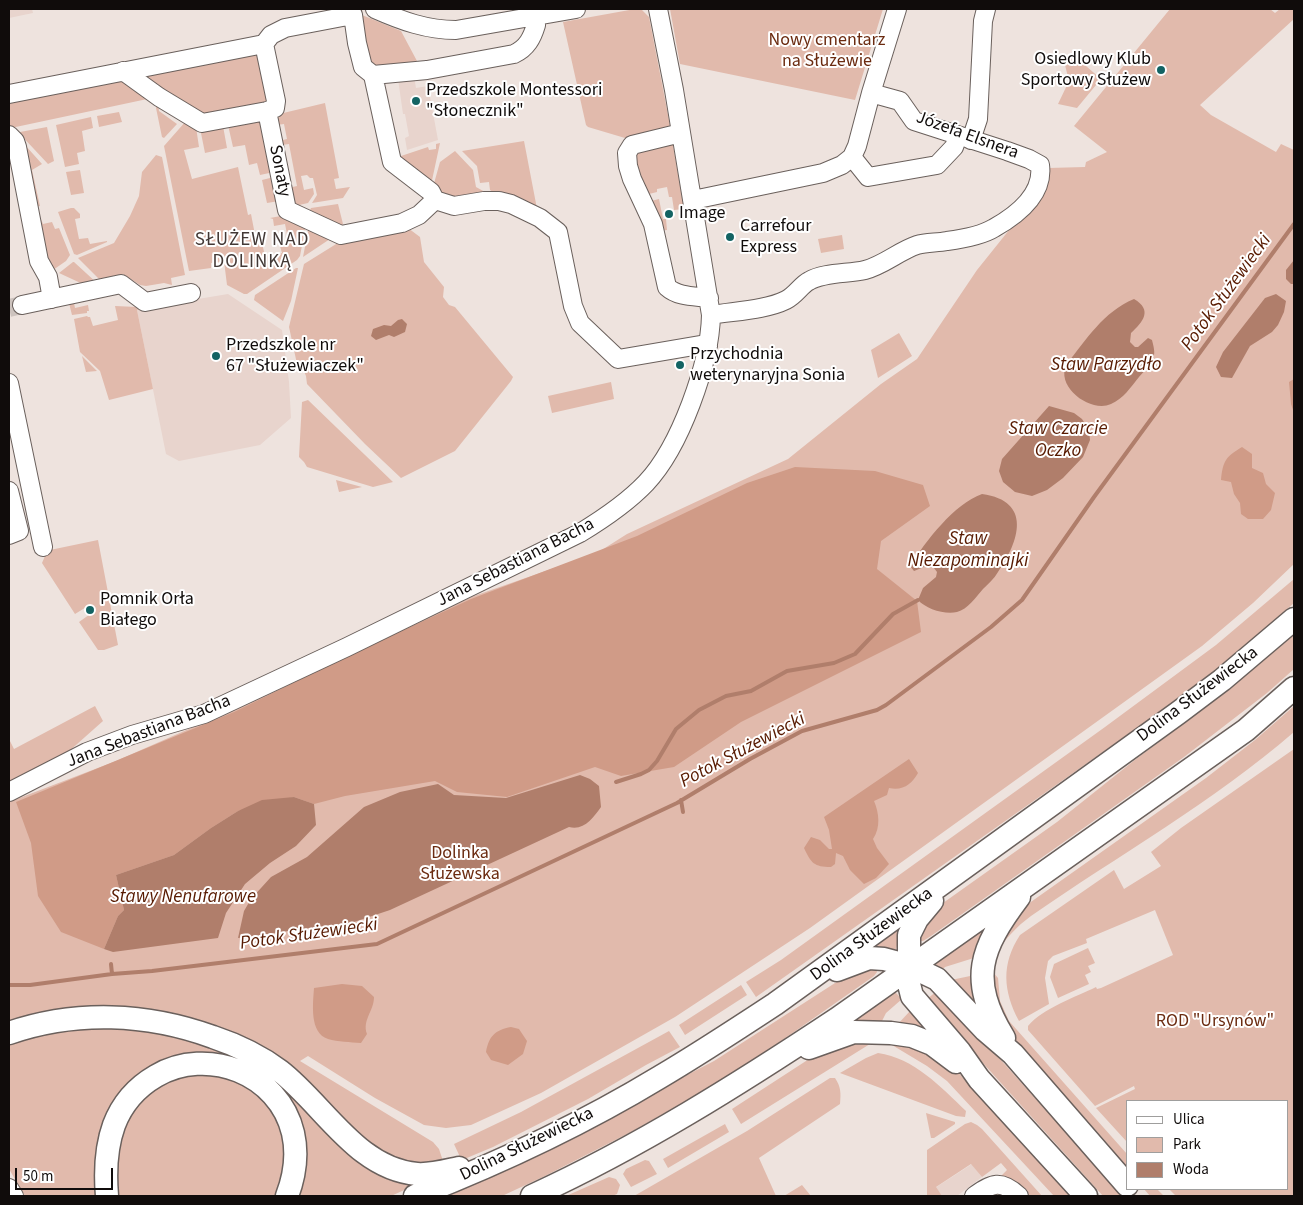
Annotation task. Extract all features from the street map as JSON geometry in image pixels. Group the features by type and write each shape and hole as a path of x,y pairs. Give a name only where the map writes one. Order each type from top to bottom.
{"main road":[{"name":"Dolina Służewiecka","path":"415,1196 494,1162 578,1122 660,1077 729,1034 804,984 1222,680 1294,619"},
{"path":"532,1196 630,1147 774,1060 837,1019 1246,730 1294,688"},
{"path":"966,866 923,910 912,927 908,945 909,984 912,996 960,1052 979,1079 1086,1196"},
{"path":"1013,1054 989,1011 983,988 982,963 989,942 999,923 1030,882"},
{"path":"804,984 869,958 884,959 910,966 937,979 985,1030 1013,1054 1126,1184"},
{"path":"9,1033 53,1022 97,1017 136,1018 176,1025 226,1041 267,1061 283,1073 370,1157 384,1165 418,1174 494,1162"},
{"path":"774,1060 854,1032 883,1032 912,1036 932,1044 979,1079"},
{"path":"107,1196 107,1162 110,1137 118,1116 128,1100 142,1085 167,1070 184,1065 211,1063 232,1068 253,1078 271,1093 287,1117 293,1132 296,1156 294,1179 287,1196"}],"street":[{"path":"375,9 418,26 456,30 576,9"},
{"name":"Jana Sebastiana Bacha","path":"9,792 87,752 132,735 204,714 426,608 580,533 599,521 642,486 665,458 680,429 702,373 708,346 710,306 682,133 658,9"},
{"path":"693,200 823,173 834,170 852,157 857,146 897,9"},
{"path":"852,157 868,177 937,165 964,138 978,118 983,21 986,9"},
{"path":"9,94 264,44 271,35 285,28 356,12 357,43 363,67 373,75 392,162 431,192 435,200 454,206 484,201 499,201 511,204 540,218 558,232 573,306 580,323 618,359 700,345 708,346"},
{"path":"373,75 426,70 514,54 521,51 527,44 536,25"},
{"path":"123,71 158,97 202,123 267,111 275,108 276,101 264,44"},
{"name":"Józefa Elsnera","path":"710,306 766,306 785,300 798,292 809,281 831,275 865,270 889,260 916,245 966,238 993,229 1030,202 1042,176 1040,165 1007,150 914,121 900,101 871,93"},
{"name":"Sonaty","path":"267,111 287,210 341,235 402,223 419,216 435,200"},
{"path":"682,133 632,145 627,153 628,166 638,193 653,224 667,287 671,291 710,306"},
{"path":"9,135 15,141 39,261 48,277 52,299"},
{"path":"22,305 121,284 145,302 191,293"},
{"path":"9,383 43,547"},
{"path":"9,491 14,533"},
{"path":"974,1196 993,1184 1000,1184 1016,1193"},
{"path":"9,1188 14,1196"}],"shaded area":[{"path":"9,9 32,9 33,13 9,18"},
{"name":"Przedszkole Montessori \"Słonecznik\"","path":"414,76 416,88 428,86 438,140 407,150 405,138 409,136 405,114 403,114 398,79"},
{"name":"Przedszkole nr 67 \"Służewiaczek\"","path":"228,294 282,330 289,382 291,418 260,445 179,461 166,454 137,310 154,303 180,302"},
{"path":"1294,379 1294,413 1291,404 1289,382"},
{"path":"1242,447 1252,454 1252,468 1263,473 1266,484 1275,493 1271,510 1263,519 1248,519 1241,514 1240,503 1234,494 1231,482 1221,480 1224,463"},
{"path":"795,467 875,471 923,485 930,506 881,541 877,569 917,601 921,632 741,722 674,767 621,776 595,767 507,797 457,792 435,781 345,796 314,804 294,797 238,811 174,855 116,875 124,910 118,916 104,949 61,932 38,896 31,843 16,802 234,712 356,652 471,599 637,536 747,483"},
{"path":"909,759 918,773 913,780 903,787 889,788 887,795 874,801 878,820 876,834 873,839 889,864 876,878 864,884 850,870 843,856 836,853 835,864 831,867 814,863 804,848 811,837 820,840 829,849 832,849 829,830 824,817"},
{"path":"342,984 362,986 374,997 366,1024 367,1034 361,1043 328,1039 322,1036 315,1024 313,1009 314,988"},
{"path":"511,1027 519,1029 527,1041 523,1054 508,1065 491,1060 486,1052 491,1038 497,1032"},
{"path":"972,1164 982,1177 957,1196 942,1196 935,1188"}],"green space":[{"path":"635,9 642,10 649,17 670,125 668,128 633,138 625,138 586,125 563,22"},
{"name":"Nowy cmentarz na Służewie","path":"670,9 883,9 855,100 680,64"},
{"name":"Dolinka Służewska","path":"1170,9 1270,9 1275,13 1280,9 1294,9 1294,19 1200,105 1211,115 1276,152 1281,144 1294,150 1294,564 1253,603 1202,646 810,928 675,1017 541,1093 471,1125 446,1128 424,1125 375,1098 308,1056 300,1061 433,1142 439,1149 443,1161 460,1157 454,1144 521,1112 669,1031 680,1047 588,1099 493,1147 462,1160 429,1165 399,1163 205,1026 9,1028 9,802 116,761 232,710 354,650 474,596 597,553 627,534 788,459 881,384 917,359 977,270 1046,184 1049,175 1048,168 1085,167 1086,162 1107,152 1074,126"},
{"path":"362,15 401,31 417,64 381,69 367,65"},
{"path":"1079,52 1086,66 1101,79 1077,108 1058,104 1069,81 1063,57"},
{"path":"261,53 271,102 204,118 140,76"},
{"path":"120,80 152,98 11,128 9,126 9,98"},
{"path":"158,103 159,111 177,124 164,138 162,137 156,108"},
{"path":"325,103 339,178 334,179 336,189 350,187 343,198 312,203 317,195 313,178 307,175 301,176 304,190 313,188 314,194 308,203 299,205 290,202 288,188 297,186 289,144 282,145 279,141 287,139 284,124 277,125 275,115"},
{"path":"119,112 122,122 99,127 97,116"},
{"path":"91,117 93,128 82,131 85,151 77,153 79,164 65,167 56,125"},
{"path":"262,120 274,172 260,175 257,163 249,165 245,145 233,147 228,125"},
{"path":"186,121 196,127 199,147 184,150 192,179 238,167 248,215 251,214 256,240 261,239 265,256 282,253 280,246 289,244 285,224 274,226 273,219 270,218 286,215 306,224 300,256 297,260 247,294 227,285 224,261 211,263 211,268 189,271 164,146"},
{"path":"223,126 227,148 205,153 200,128"},
{"path":"47,127 54,161 48,164 19,133"},
{"path":"16,135 42,164 32,170 40,206 35,207"},
{"path":"524,141 538,214 499,196 490,190 489,182 480,183 477,166 462,151"},
{"path":"440,143 431,185 395,158 428,147 429,150 436,149 436,144"},
{"path":"670,143 673,145 684,209 674,210 672,197 669,197 667,187 657,189 657,192 645,195 636,173 634,161 638,151"},
{"path":"455,151 473,170 476,187 494,197 466,201 443,194 433,187 440,162"},
{"path":"156,155 162,157 185,275 171,278 172,285 164,283 140,285 123,274 99,279 78,258 114,243 139,196 142,172"},
{"path":"80,170 84,193 71,195 66,172"},
{"path":"274,177 279,201 267,203 262,180"},
{"path":"659,199 663,219 666,219 667,230 660,231 647,202"},
{"path":"338,204 343,224 341,226 310,210 311,208"},
{"path":"74,208 80,214 80,218 75,219 79,239 88,238 90,244 107,242 77,255 74,254 58,212"},
{"path":"40,217 43,224 52,222 55,229 59,228 70,255 66,261 53,270 46,266 36,218"},
{"path":"309,226 333,237 303,257"},
{"path":"408,228 420,237 424,262 444,287 443,297 449,305 455,307 513,377 455,451 401,478 307,384 303,369 297,364 289,327 304,264 341,241"},
{"path":"842,235 844,249 821,253 818,239"},
{"path":"73,262 98,284 87,286 59,273"},
{"path":"298,268 291,301 283,321 254,300 255,295"},
{"path":"73,298 75,308 88,305 89,311 72,315 69,303"},
{"path":"154,303 137,310 153,389 109,400 100,371 80,352 74,319 90,317 93,326 118,320 115,306 137,307"},
{"path":"899,333 912,356 878,378 871,350"},
{"path":"82,356 97,371 86,372"},
{"path":"611,382 614,399 552,413 548,396"},
{"path":"308,400 393,482 373,487 307,467 299,457 302,402"},
{"path":"336,480 362,487 339,492"},
{"path":"98,540 118,645 104,650 98,650 79,622 93,612 92,607 88,606 75,614 42,563 50,550"},
{"path":"1294,579 1294,603 1231,658 1185,694 756,997 746,982 781,960 1105,727 1216,645"},
{"path":"1294,635 1294,669 1267,693 1184,757 931,936 923,941 919,941 917,935 936,908 1057,822 1136,759 1226,692"},
{"path":"95,706 103,721 67,753 9,784 9,739 14,749"},
{"path":"1294,706 1294,732 1263,758 1198,805 1031,916 1012,933 996,954 1011,920 1028,904 1206,778 1255,740"},
{"name":"ROD \"Ursynów\"","path":"1294,749 1294,1196 1176,1196 1170,1190 1288,1190 1288,1100 1126,1100 1126,1141 1096,1108 1135,1089 1134,1086 1095,1106 1028,1030 1028,1026 1034,1020 1060,1004 1096,987 1097,989 1101,988 1173,955 1155,910 1086,939 1087,943 1053,956 1048,961 1045,978 1049,1004 1019,1021 1010,999 1006,978 1007,967 1020,935 1114,870 1124,889 1161,866 1151,852 1181,828"},
{"path":"994,920 977,957 945,967 941,971 936,967 936,962"},
{"path":"902,925 896,949 867,950"},
{"path":"1088,948 1095,963 1088,966 1091,972 1085,975 1089,984 1058,998 1050,977 1054,964"},
{"path":"876,968 877,972 874,976 734,1074 631,1132 502,1196 437,1196 608,1116 714,1061 849,974 863,969"},
{"path":"993,972 998,978 1000,1001 1009,1021 1126,1153 1126,1167 1012,1036 994,1005"},
{"path":"975,975 976,1005 951,980"},
{"path":"741,985 747,995 685,1035 679,1025"},
{"path":"938,990 1123,1196 1103,1196 926,1000"},
{"path":"895,992 902,999 886,1013 880,1025 853,1021 892,993"},
{"path":"911,1010 938,1038 896,1026"},
{"path":"126,1024 240,1055 422,1182 391,1196 294,1196 302,1164 254,1071 143,1075 98,1196 25,1196 9,1169 9,1043 28,1036"},
{"path":"878,1039 741,1124 732,1109 826,1048"},
{"path":"904,1041 955,1069 1071,1196 1054,1196 947,1081 927,1066 892,1045 891,1042"},
{"path":"878,1053 903,1061 926,1075 966,1111 965,1117 956,1116 840,1073"},
{"path":"226,1072 262,1093 287,1139 280,1196 114,1196 113,1179 125,1114 171,1076"},
{"path":"830,1078 835,1078 838,1084 840,1104 759,1158 776,1196 634,1196 747,1131"},
{"path":"926,1113 955,1122 955,1124 934,1138 931,1138"},
{"path":"971,1122 982,1129 1042,1196 1029,1196 1018,1186 1000,1177 1007,1170 1001,1163 982,1177 971,1164 936,1187 942,1196 927,1196 927,1150 965,1124"},
{"path":"725,1124 729,1132 668,1168 663,1159"},
{"path":"645,1160 649,1161 657,1174 631,1187 623,1174 626,1169"},
{"path":"609,1177 616,1179 620,1185 617,1194 612,1196 566,1196"},
{"path":"802,1185 811,1196 784,1196"},
{"path":"1145,1190 1158,1190 1164,1196 1150,1196"}],"water":[{"path":"1294,260 1294,284 1291,284 1286,279 1286,270"},
{"path":"1276,294 1286,301 1284,312 1278,325 1272,332 1250,346 1232,378 1221,377 1216,367 1223,352 1265,298"},
{"name":"Staw Parzydło","path":"1134,299 1140,303 1145,312 1139,325 1131,333 1130,342 1135,347 1138,347 1148,338 1152,340 1154,352 1152,361 1115,402 1103,406 1085,402 1071,390 1066,382 1064,374 1066,365 1104,319 1113,311"},
{"path":"402,319 407,324 405,332 394,337 389,335 376,340 371,336 373,329 384,325 391,326"},
{"name":"Staw Czarcie Oczko","path":"1049,406 1074,413 1082,419 1089,430 1090,440 1083,457 1063,478 1047,490 1032,496 1015,492 1003,482 999,471 1002,459"},
{"name":"Staw Niezapominajki","path":"982,494 998,498 1009,505 1015,514 1017,524 1016,536 1012,548 995,577 965,608 952,613 931,609 918,600 923,588 936,577 937,572 934,568 924,567 914,571 910,566 932,535 951,515 961,506"},
{"name":"Stawy Nenufarowe","path":"580,775 590,779 599,786 601,807 588,823 584,825 574,828 569,827 390,910 354,922 238,938 244,911 251,899 271,877 307,857 364,807 400,792 438,784 454,795 506,798"},
{"name":"Stawy Nenufarowe","path":"294,797 314,804 316,825 296,846 270,863 245,884 226,913 218,938 113,952 104,949 118,916 124,910 116,875 174,855 238,811 262,800"}],"waterway":[{"name":"Potok Służewiecki","path":"9,985 30,985 377,944 677,803 750,759 802,731 877,710 886,705 991,627 1022,600 1094,497 1294,224"},
{"path":"616,782 649,770 657,761 676,729 699,710 726,696 751,691 787,671 834,663 855,654 893,614 918,600"},
{"path":"681,800 683,812"},
{"path":"111,964 112,974"}],"tunnel":[{"path":"9,308 22,305"}],"place":[{"name":"Osiedlowy Klub Sportowy Służew","path":"1161,70"},
{"name":"Przedszkole Montessori \"Słonecznik\"","path":"416,101"},
{"name":"Image","path":"669,214"},
{"name":"Carrefour Express","path":"730,237"},
{"name":"Przedszkole nr 67 \"Służewiaczek\"","path":"216,356"},
{"name":"Przychodnia weterynaryjna Sonia","path":"680,365"},
{"name":"Pomnik Orła Białego","path":"90,610"}],"district":[{"name":"SŁUŻEW NAD DOLINKĄ","path":"252,252"}]}
